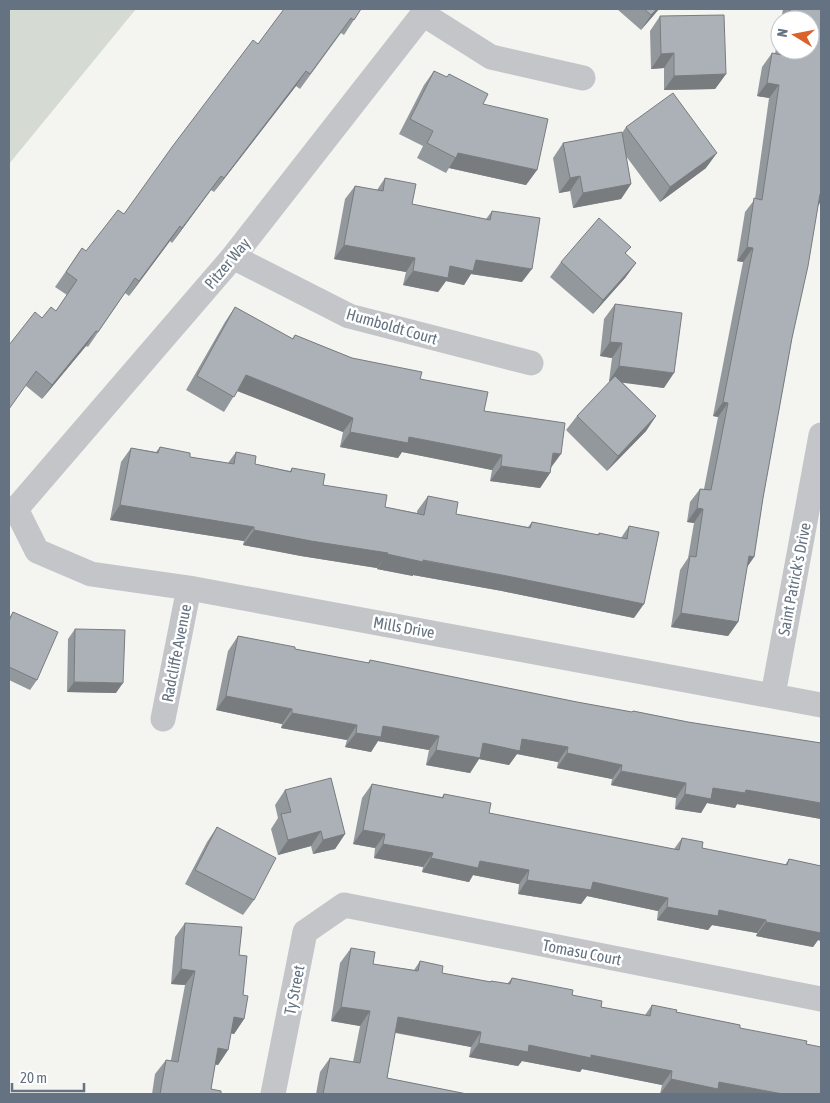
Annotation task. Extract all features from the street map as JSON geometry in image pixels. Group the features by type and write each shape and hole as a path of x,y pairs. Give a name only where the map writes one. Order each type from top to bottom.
{"street":[{"path":"425,11 491,57 583,78"},
{"name":"Pitzer Way","path":"16,509 233,258 425,11"},
{"name":"Humboldt Court","path":"233,258 349,316 531,363"},
{"name":"Saint Patrick's Drive","path":"773,695 821,435"},
{"name":"Mills Drive","path":"16,509 37,551 91,574 189,588 821,705"},
{"name":"Radcliffe Avenue","path":"163,719 189,588"},
{"name":"Tomasu Court","path":"344,905 821,999"},
{"name":"Ty Street","path":"274,1094 305,932 344,905"}],"shaded area":[{"path":"9,9 136,9 9,164"}],"building":[{"path":"284,9 361,9 354,20 351,18 310,74 306,71 224,178 221,176 182,228 180,226 139,281 135,278 98,332 96,331 52,385 36,371 9,409 9,345 35,312 42,318 51,307 56,311 77,280 66,272 82,248 86,251 118,210 124,214 253,40 258,44"},
{"path":"644,9 657,9 651,15"},
{"path":"821,9 821,194 792,338 754,557 749,556 738,622 681,613 690,556 696,557 703,509 697,508 700,489 711,490 728,403 723,402 753,248 747,247 754,198 762,200 779,85 767,83 771,60 820,60 820,10 790,10"},
{"path":"724,15 726,74 674,76 674,53 661,54 660,16"},
{"path":"434,71 447,77 449,74 488,94 483,104 548,119 537,170 458,153 456,158 427,143 433,131 410,119"},
{"path":"673,93 717,153 670,187 626,127"},
{"path":"622,132 631,184 583,193 580,176 570,178 563,143"},
{"path":"385,178 416,184 412,204 490,220 492,211 540,218 532,269 476,260 473,271 450,266 448,278 413,271 415,258 344,245 355,186 383,191"},
{"path":"599,218 631,247 625,253 636,263 603,300 561,262"},
{"path":"615,304 682,313 674,373 619,366 622,343 610,342"},
{"path":"235,307 293,339 295,335 352,358 422,372 420,379 488,392 484,411 565,423 561,454 553,453 550,473 501,466 502,455 409,437 408,443 350,432 353,418 246,375 234,397 197,376"},
{"path":"615,376 656,416 618,456 577,416"},
{"path":"160,447 190,453 190,457 234,464 236,452 256,456 255,464 291,472 292,468 325,474 323,485 387,495 385,507 424,515 428,496 458,502 456,514 530,528 532,522 627,539 629,526 659,532 644,604 423,560 423,562 388,553 254,530 254,527 120,505 131,448 158,453"},
{"path":"13,612 58,632 37,680 9,667 9,621"},
{"path":"75,629 125,630 123,683 74,682"},
{"path":"238,636 295,647 295,649 369,663 370,660 577,702 821,743 821,803 746,790 745,793 713,788 711,799 685,794 686,783 621,771 622,765 567,753 568,747 522,739 520,751 483,743 480,758 436,750 439,736 383,726 381,737 356,733 357,725 292,713 292,709 226,696"},
{"path":"331,778 345,834 323,840 321,831 288,840 281,814 291,812 285,790"},
{"path":"372,784 443,798 444,794 491,803 489,813 679,850 682,838 703,842 702,848 787,865 789,859 821,866 821,933 719,910 718,916 667,907 668,898 593,882 591,890 527,880 529,870 480,861 478,868 431,858 433,853 383,844 385,834 363,830"},
{"path":"217,827 276,858 254,900 195,870"},
{"path":"185,923 242,927 239,955 247,956 243,995 248,996 244,1019 234,1017 228,1050 218,1048 211,1089 221,1091 221,1094 160,1094 166,1060 178,1062 195,971 181,969"},
{"path":"351,948 375,952 373,964 418,971 420,961 443,966 442,973 510,984 512,978 573,990 572,995 602,1001 601,1007 650,1016 652,1005 677,1010 676,1012 740,1025 740,1028 807,1041 806,1044 821,1047 821,1094 783,1094 719,1082 718,1089 671,1079 672,1071 591,1055 591,1058 529,1045 528,1052 479,1043 481,1032 398,1017 387,1078 467,1094 323,1094 330,1058 360,1063 370,1011 341,1007"}]}
